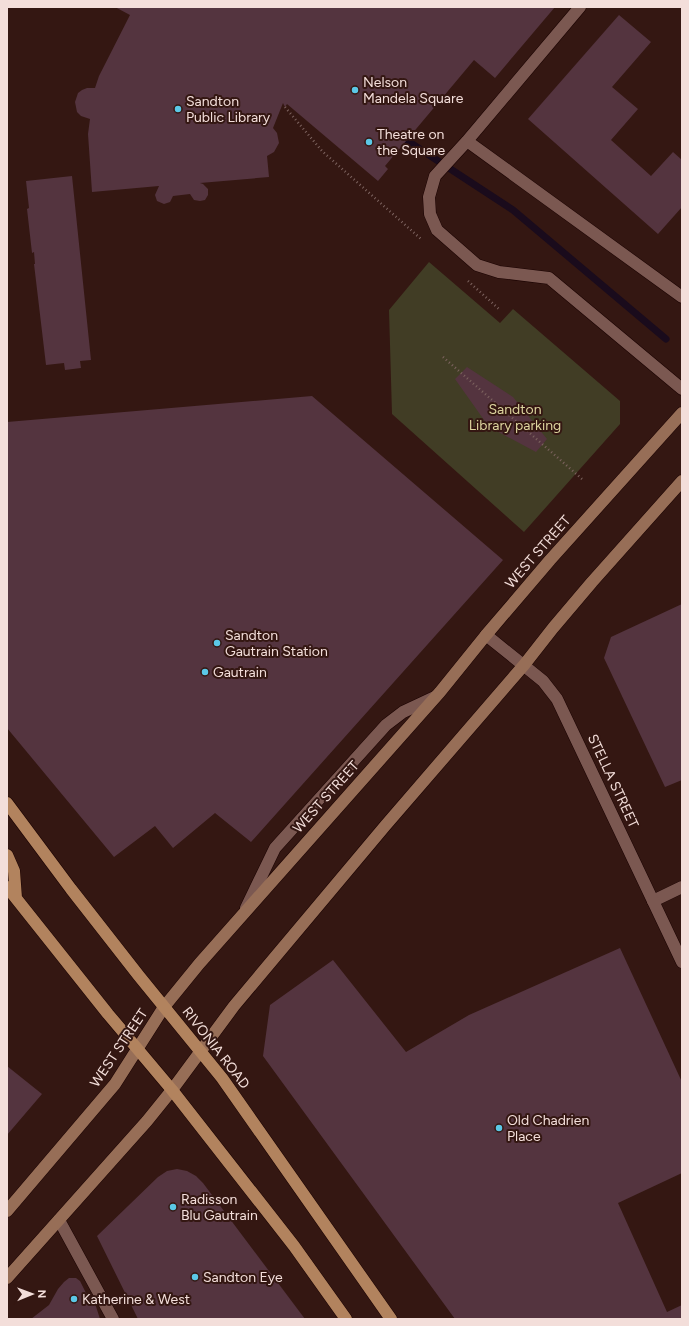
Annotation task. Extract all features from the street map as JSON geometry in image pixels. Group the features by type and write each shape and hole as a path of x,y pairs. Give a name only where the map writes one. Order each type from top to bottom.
{"main road":[{"name":"RIVONIA ROAD","path":"7,803 71,889 222,1078 391,1319"},
{"path":"7,855 14,871 16,898"},
{"path":"7,887 103,1008 172,1090 294,1246 346,1319"}],"street":[{"path":"580,7 467,141 435,176 429,197 430,214 438,230 458,250 477,265 500,272 549,278 682,389"},
{"path":"467,141 682,297"},
{"name":"WEST STREET","path":"7,1211 115,1084 164,1007 245,911 435,697 550,560 682,413"},
{"path":"7,1278 147,1121 172,1090 234,1006 385,826 524,665 592,582 682,481"},
{"name":"STELLA STREET","path":"486,635 543,681 557,699 682,962"},
{"path":"245,911 275,848 386,725 403,712 435,697"},
{"path":"653,901 682,887"},
{"path":"59,1220 113,1319"}],"path":[{"path":"285,106 322,151 422,240"},
{"path":"463,277 499,309"},
{"path":"444,357 582,479"}],"green space":[{"name":"Sandton Library parking","path":"429,262 500,323 513,309 620,401 620,424 524,532 392,414 389,310"}],"building":[{"path":"115,7 555,7 495,78 474,60 385,166 388,169 378,181 287,104 285,107 283,103 273,128 277,133 279,143 274,152 267,156 269,177 200,183 208,189 208,195 205,200 194,200 190,194 173,196 170,202 164,204 157,201 155,195 159,186 92,192 88,134 90,119 81,116 77,112 75,102 78,93 82,90 87,88 95,88 99,76 130,15"},
{"path":"619,15 651,42 612,87 638,109 611,140 651,176 673,152 682,160 682,207 658,234 528,119"},
{"path":"72,176 91,360 80,361 81,368 65,370 64,363 46,365 34,264 34,252 32,253 27,209 29,208 26,181"},
{"path":"467,367 513,397 547,439 536,452 489,427 455,379"},
{"name":"Gautrain","path":"312,396 503,560 251,842 215,813 173,848 155,826 114,857 7,728 7,422"},
{"path":"682,604 682,780 665,787 604,658 611,637"},
{"name":"Old Chadrien Place","path":"620,948 682,1082 682,1173 618,1203 667,1312 682,1305 682,1319 455,1319 263,1056 270,1005 333,960 406,1052 469,1015"},
{"path":"7,1066 42,1094 7,1135"},
{"name":"Sandton Eye","path":"177,1169 187,1171 196,1176 203,1183 305,1319 138,1319 97,1236 158,1177 167,1171"},
{"name":"Katherine & West","path":"69,1278 76,1278 80,1281 86,1293 93,1297 100,1319 31,1319 49,1305 58,1289"}],"waterway":[{"path":"400,136 513,210 666,339"}],"place":[{"name":"Nelson Mandela Square","path":"355,90"},
{"name":"Sandton Public Library","path":"178,109"},
{"name":"Theatre on the Square","path":"369,142"},
{"name":"Sandton Gautrain Station","path":"217,643"},
{"name":"Gautrain","path":"205,672"},
{"name":"Old Chadrien Place","path":"499,1128"},
{"name":"Radisson Blu Gautrain","path":"173,1207"},
{"name":"Sandton Eye","path":"195,1277"},
{"name":"Katherine & West","path":"74,1299"}]}
